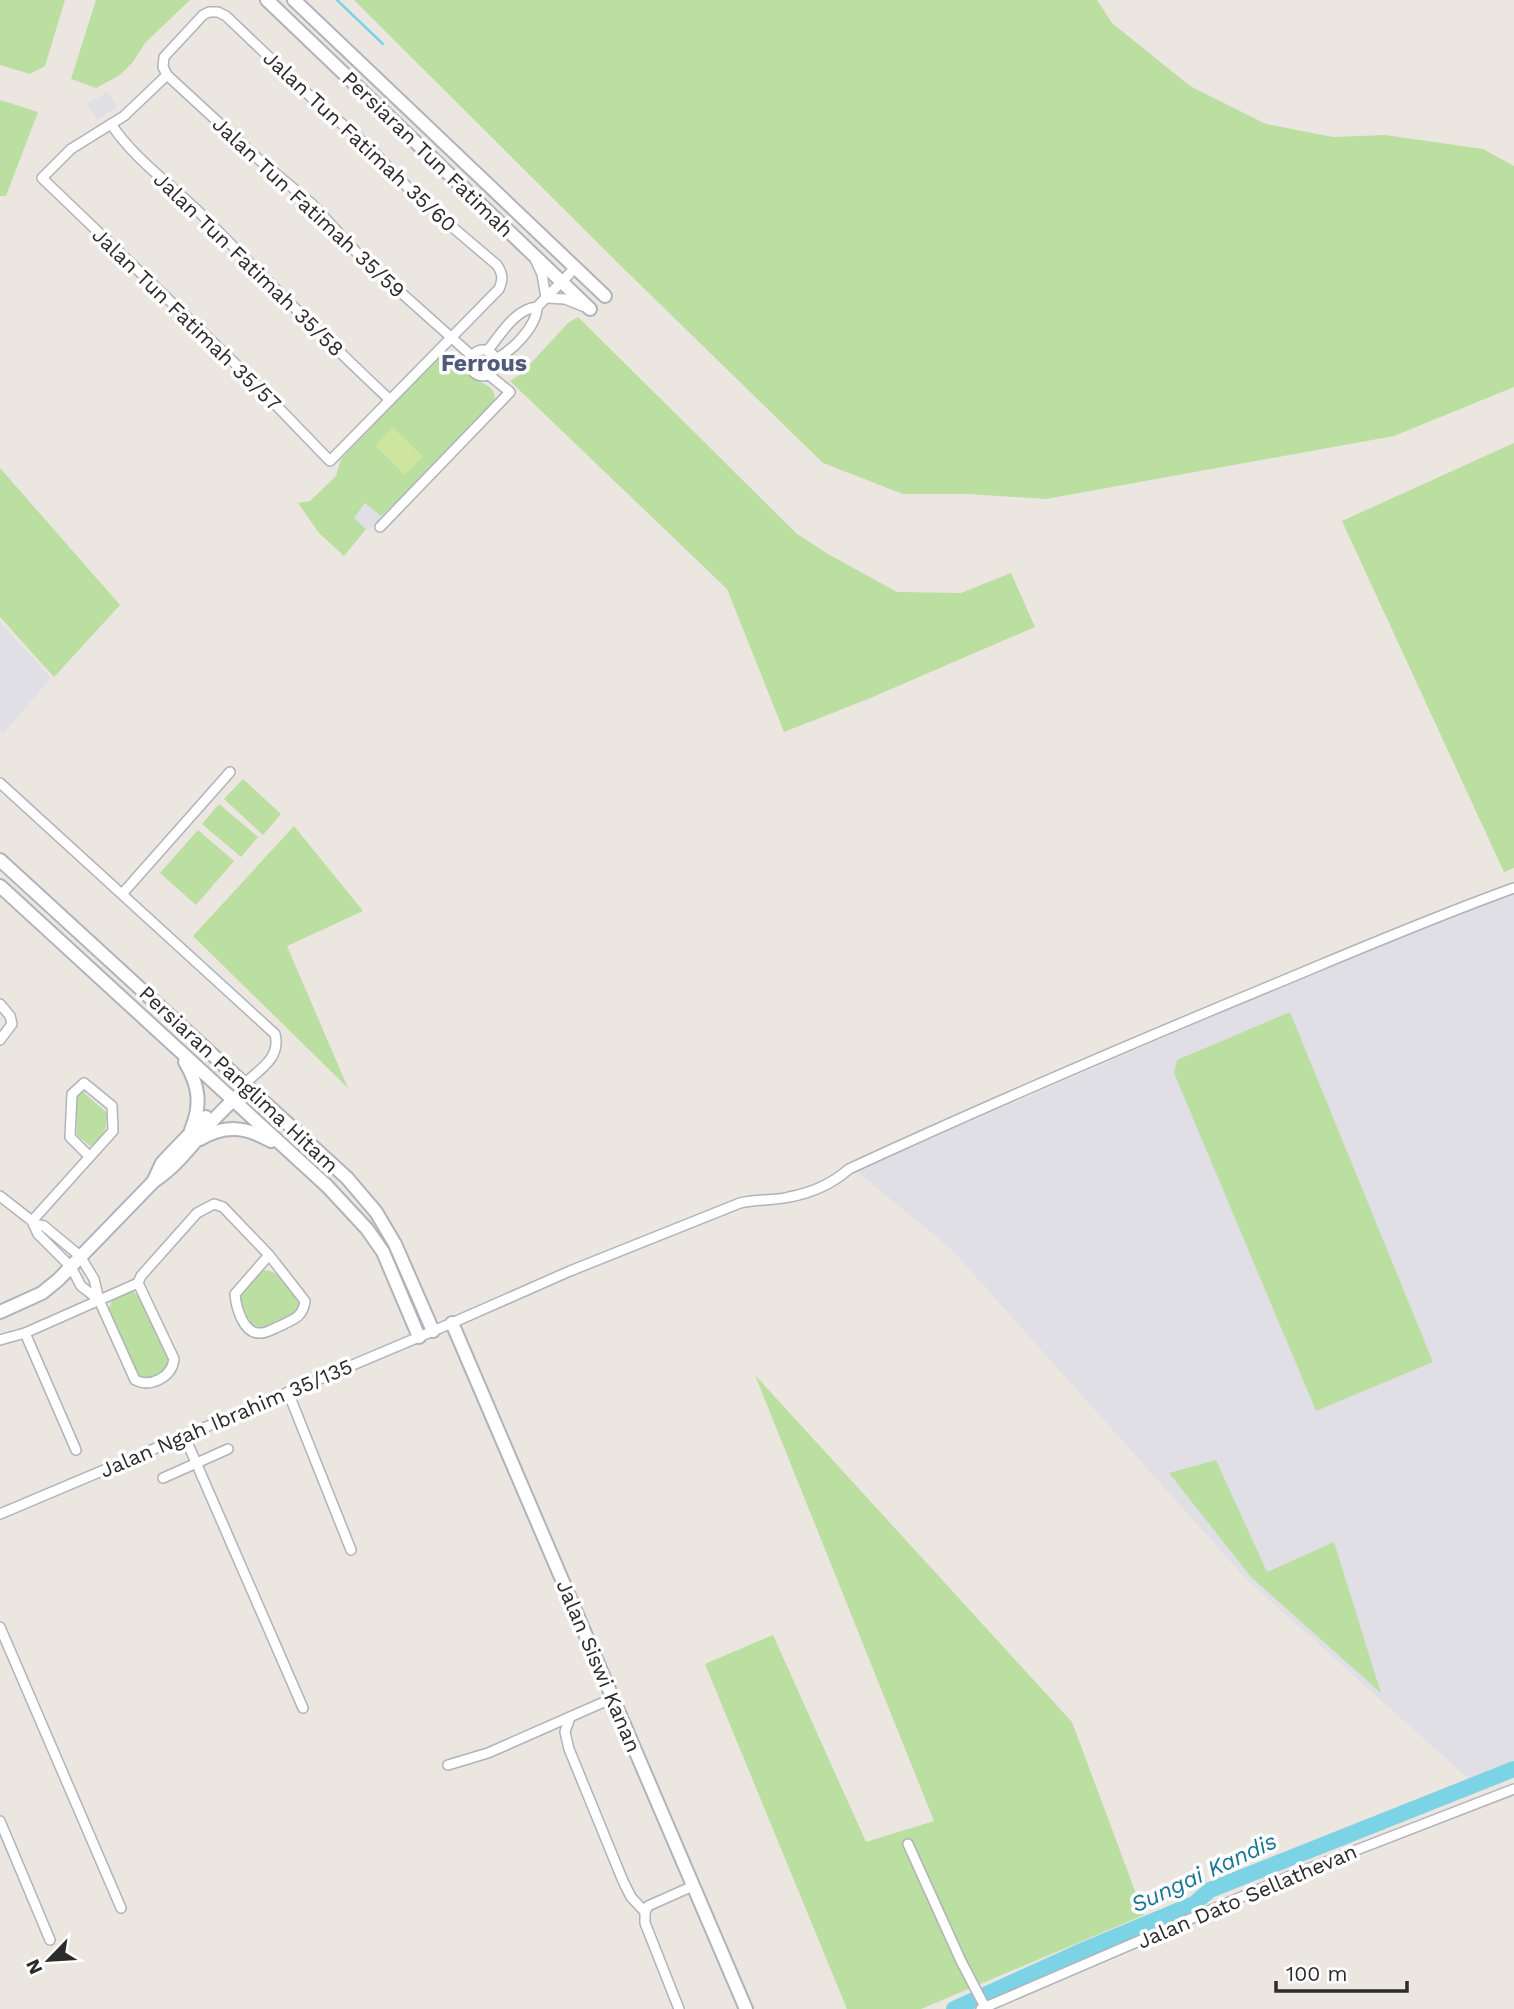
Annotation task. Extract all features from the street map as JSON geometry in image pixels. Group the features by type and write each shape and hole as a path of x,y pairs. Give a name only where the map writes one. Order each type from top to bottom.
{"street":[{"name":"Persiaran Tun Fatimah","path":"267,0 590,309"},
{"name":"Persiaran Tun Fatimah","path":"295,0 605,296"},
{"name":"Jalan Tun Fatimah 35/60","path":"167,75 163,67 164,57 203,15 218,12 226,16 313,99 370,148 417,197 497,265 502,281 499,289 450,339"},
{"path":"111,124 124,116 167,75"},
{"name":"Jalan Tun Fatimah 35/59","path":"167,75 312,204 360,256 472,356"},
{"name":"Jalan Tun Fatimah 35/57","path":"111,124 71,149 42,178 246,374 330,461 390,400"},
{"name":"Jalan Tun Fatimah 35/58","path":"111,124 122,141 200,213 302,317 390,400"},
{"path":"534,256 542,274 546,298"},
{"path":"537,307 537,317 521,338 496,359 495,369 489,375 481,376 474,372 470,365 472,356 478,351 488,350 510,322 527,308 537,307 575,268"},
{"path":"546,298 565,299 590,309"},
{"path":"390,400 450,339"},
{"path":"488,350 496,359"},
{"path":"380,527 510,392 489,375"},
{"path":"122,894 230,772"},
{"path":"0,783 275,1034 278,1045 273,1057 194,1135 170,1171 153,1181 71,1267 43,1293 0,1312"},
{"name":"Persiaran Panglima Hitam","path":"0,860 347,1178 376,1212 395,1244 433,1331"},
{"name":"Persiaran Panglima Hitam","path":"0,886 327,1186 383,1252 419,1337"},
{"name":"Jalan Ngah Ibrahim 35/135","path":"0,1514 570,1271 740,1203 757,1198 788,1198 838,1179 849,1169 874,1157 1131,1043 1398,932 1514,888"},
{"path":"0,1004 10,1016 12,1024 0,1040"},
{"path":"176,1047 195,1077 199,1103 194,1135"},
{"path":"33,1222 113,1130 111,1106 84,1083 72,1094 71,1138 89,1156"},
{"path":"194,1135 236,1127 254,1131 287,1149"},
{"path":"0,1196 33,1222 44,1226 80,1256 94,1279 99,1300 135,1380 141,1383 159,1379 169,1373 174,1359 138,1283"},
{"path":"0,1340 25,1333 138,1283 141,1276 197,1213 214,1204 223,1207 268,1255 305,1301 304,1311 299,1318 258,1334 248,1329 244,1323 235,1294 268,1255"},
{"path":"33,1222 38,1234 71,1267 81,1286 99,1300"},
{"name":"Jalan Siswi Kanan","path":"452,1323 746,2009"},
{"path":"25,1333 76,1450"},
{"path":"288,1392 351,1550"},
{"path":"184,1435 303,1708"},
{"path":"163,1478 228,1449"},
{"path":"0,1627 121,1908"},
{"path":"448,1765 488,1753 613,1698"},
{"path":"570,1717 565,1732 569,1749 623,1881 631,1898 645,1912"},
{"name":"Jalan Dato Sellathevan","path":"983,2006 1297,1873 1514,1789"},
{"path":"0,1821 50,1940"},
{"path":"908,1844 983,2006"},
{"path":"680,2009 645,1923 645,1912 648,1906 694,1885"}],"shaded area":[{"path":"107,92 117,107 97,120 87,104"},
{"path":"366,503 381,516 369,531 353,518"},
{"path":"0,622 51,678 3,734 0,730"},
{"path":"1514,886 1514,1764 1472,1782 1245,1578 950,1248 856,1171"}],"green space":[{"path":"0,0 65,0 45,66 30,74 0,65"},
{"path":"96,0 190,0 145,43 133,62 120,75 96,88 71,79"},
{"path":"354,0 1097,0 1112,23 1190,86 1266,124 1333,137 1385,135 1483,149 1514,166 1514,387 1394,436 1046,499 968,494 903,494 823,463"},
{"path":"0,100 38,112 6,196 0,196"},
{"path":"578,317 797,534 897,592 961,593 1011,573 1035,627 784,732 727,589 510,381 521,374 568,323"},
{"path":"447,351 460,359 471,375 491,388 495,397 494,403 396,505 381,516 365,503 354,518 366,529 344,556 319,533 298,503 310,501 336,476 341,459 440,355"},
{"path":"392,427 423,456 405,475 375,446"},
{"path":"1514,443 1514,868 1504,872 1342,521"},
{"path":"0,468 120,605 54,677 0,617"},
{"path":"243,779 281,814 263,835 224,799"},
{"path":"219,804 258,837 241,857 202,824"},
{"path":"294,826 363,911 287,946 348,1088 193,936"},
{"path":"198,830 234,861 196,905 160,873"},
{"path":"1290,1012 1433,1362 1316,1411 1174,1073 1177,1060"},
{"path":"82,1091 106,1112 104,1132 99,1140 90,1146 77,1135 77,1098"},
{"path":"262,1270 279,1276 299,1303 297,1311 262,1328 251,1325 239,1297 240,1292"},
{"path":"126,1292 134,1292 140,1298 169,1360 165,1370 152,1378 137,1375 109,1314 113,1300"},
{"path":"755,1375 1072,1722 1144,1915 921,2009 847,2009 705,1664 773,1635 866,1842 934,1821"},
{"path":"1216,1460 1267,1572 1334,1542 1381,1693 1251,1577 1169,1473"}],"waterway":[{"path":"337,0 383,44"},
{"name":"Sungai Kandis","path":"954,2009 1194,1904 1210,1890 1514,1769"}],"district":[{"name":"Ferrous","path":"484,363"}]}
